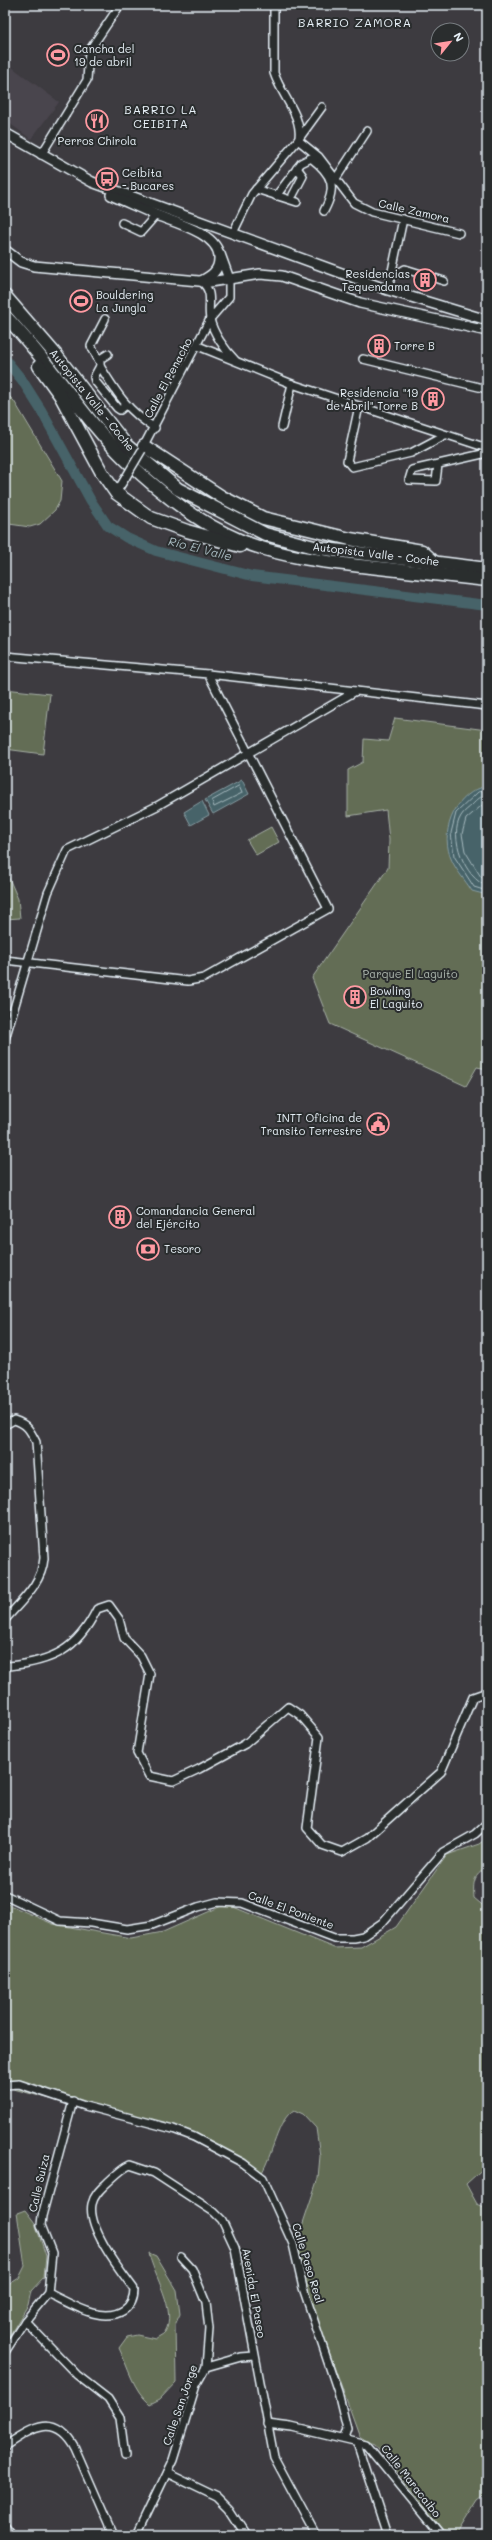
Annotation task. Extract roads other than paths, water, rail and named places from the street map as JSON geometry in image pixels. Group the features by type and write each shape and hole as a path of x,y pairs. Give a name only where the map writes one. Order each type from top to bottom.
{"highway":[{"name":"Autopista Valle - Coche","path":"5,296 56,355 126,445 178,489 243,524 284,539 318,548 433,561 487,569"},
{"name":"Autopista Valle - Coche","path":"5,316 27,339 126,460 173,501 240,540 271,551 328,562 487,580"},
{"path":"5,320 60,395 102,473 116,493 151,518 187,531 258,551 297,560 328,562"},
{"path":"143,448 222,497 257,515 343,537 422,551 433,561"}],"main road":[{"path":"5,133 41,155 92,182 388,290 487,320"},
{"path":"92,182 102,192 202,234 215,244 220,253 229,279"},
{"path":"5,250 21,262 34,266 218,282 260,274 282,276 360,303 487,332"},
{"path":"201,281 216,270 220,253"}],"street":[{"path":"41,155 87,80 89,50 120,5"},
{"path":"274,5 274,73 277,84 298,122 298,140"},
{"path":"233,234 256,189 298,140 322,107"},
{"path":"335,180 367,132"},
{"name":"Calle Zamora","path":"298,140 319,156 335,180 354,203 372,212 459,233"},
{"path":"276,196 297,168 305,160 311,158 321,166 329,177 332,190 324,211"},
{"path":"293,195 303,176 297,168"},
{"path":"256,189 297,202"},
{"path":"122,223 141,232 156,215"},
{"path":"388,290 403,219"},
{"path":"391,274 397,274 405,269 444,281"},
{"path":"210,319 229,297 229,279"},
{"path":"201,281 210,292 210,319 225,349 237,363"},
{"path":"105,319 91,344 99,364 125,406 133,409 154,428"},
{"name":"Calle El Penacho","path":"116,493 154,428 198,346 210,319"},
{"path":"198,346 292,384 487,448"},
{"path":"108,354 99,364 94,379 117,408 120,410 125,406"},
{"path":"363,359 487,390"},
{"path":"101,389 110,382"},
{"path":"282,427 292,384"},
{"path":"359,406 347,461 352,467 411,453 445,435"},
{"path":"438,465 487,453"},
{"path":"5,656 208,674 487,706"},
{"path":"5,960 188,981 204,978 328,909 208,674"},
{"path":"5,1039 48,893 67,850 157,806 356,691"},
{"path":"5,1425 14,1420 23,1423 29,1427 36,1442 44,1558 43,1570 39,1580 5,1620"},
{"path":"5,1665 9,1666 37,1663 64,1651 86,1631 97,1610 109,1605 119,1619 124,1638 140,1656 150,1674 137,1753 149,1776 173,1781 199,1769 245,1744 288,1707 300,1715 319,1737 306,1828 322,1845 342,1852 367,1838 441,1772 473,1697 487,1692"},
{"name":"Calle El Poniente","path":"5,1895 60,1921 92,1923 127,1929 152,1925 198,1907 217,1902 242,1903 334,1938 353,1938 363,1936 382,1923 443,1852 475,1834 487,1823"},
{"name":"Calle Paso Real","path":"5,2085 19,2084 194,2137 253,2169 263,2178 292,2244 303,2288 338,2392 347,2429 344,2438"},
{"name":"Calle Suiza","path":"48,2293 52,2253 41,2225 42,2216 73,2101"},
{"name":"Avenida El Paseo","path":"48,2293 105,2317 119,2313 132,2302 134,2289 101,2239 92,2215 92,2204 97,2193 122,2168 130,2165 154,2173 214,2212 222,2220 235,2248 274,2457 282,2476 316,2535"},
{"name":"Calle San Jorge","path":"137,2535 167,2473 196,2385 206,2367 209,2330 206,2303 192,2269 181,2257"},
{"path":"5,2352 25,2321 48,2293"},
{"path":"25,2321 77,2375 111,2403 120,2418 125,2456"},
{"path":"206,2367 241,2357 254,2356"},
{"name":"Calle Maracaibo","path":"267,2424 291,2426 344,2438 367,2445 375,2452 441,2535"},
{"path":"5,2446 30,2429 43,2426 52,2426 67,2435 75,2448 113,2535"},
{"path":"357,2443 387,2535"},
{"path":"167,2473 217,2498 229,2509 246,2535"},
{"path":"5,2526 11,2535"}],"water":[{"path":"242,780 249,794 213,814 205,800"},
{"path":"487,786 487,895 472,891 457,869 450,856 447,845 447,834 449,823 459,803 476,790"},
{"path":"202,801 209,815 191,825 184,812"}],"waterway":[{"name":"Río El Valle","path":"5,359 22,380 41,410 91,501 108,526 127,538 156,551 252,576 487,605"}],"place":[{"name":"Cancha del 19 de abril","path":"58,55"},
{"name":"Perros Chirola","path":"97,121"},
{"name":"Ceibita - Bucares","path":"107,179"},
{"name":"Residencias Tequendama","path":"425,280"},
{"name":"Bouldering La Jungla","path":"81,301"},
{"name":"Torre B","path":"379,346"},
{"name":"Residencia \"19 de Abril\" Torre B","path":"433,399"},
{"name":"Bowling El Laguito","path":"355,997"},
{"name":"INTT Oficina de Transito Terrestre","path":"378,1124"},
{"name":"Comandancia General del Ejército","path":"120,1217"},
{"name":"Tesoro","path":"148,1249"}],"district":[{"name":"BARRIO ZAMORA","path":"355,23"},
{"name":"BARRIO LA CEIBITA","path":"161,117"}],"park label":[{"name":"Parque El Laguito","path":"410,974"}]}
